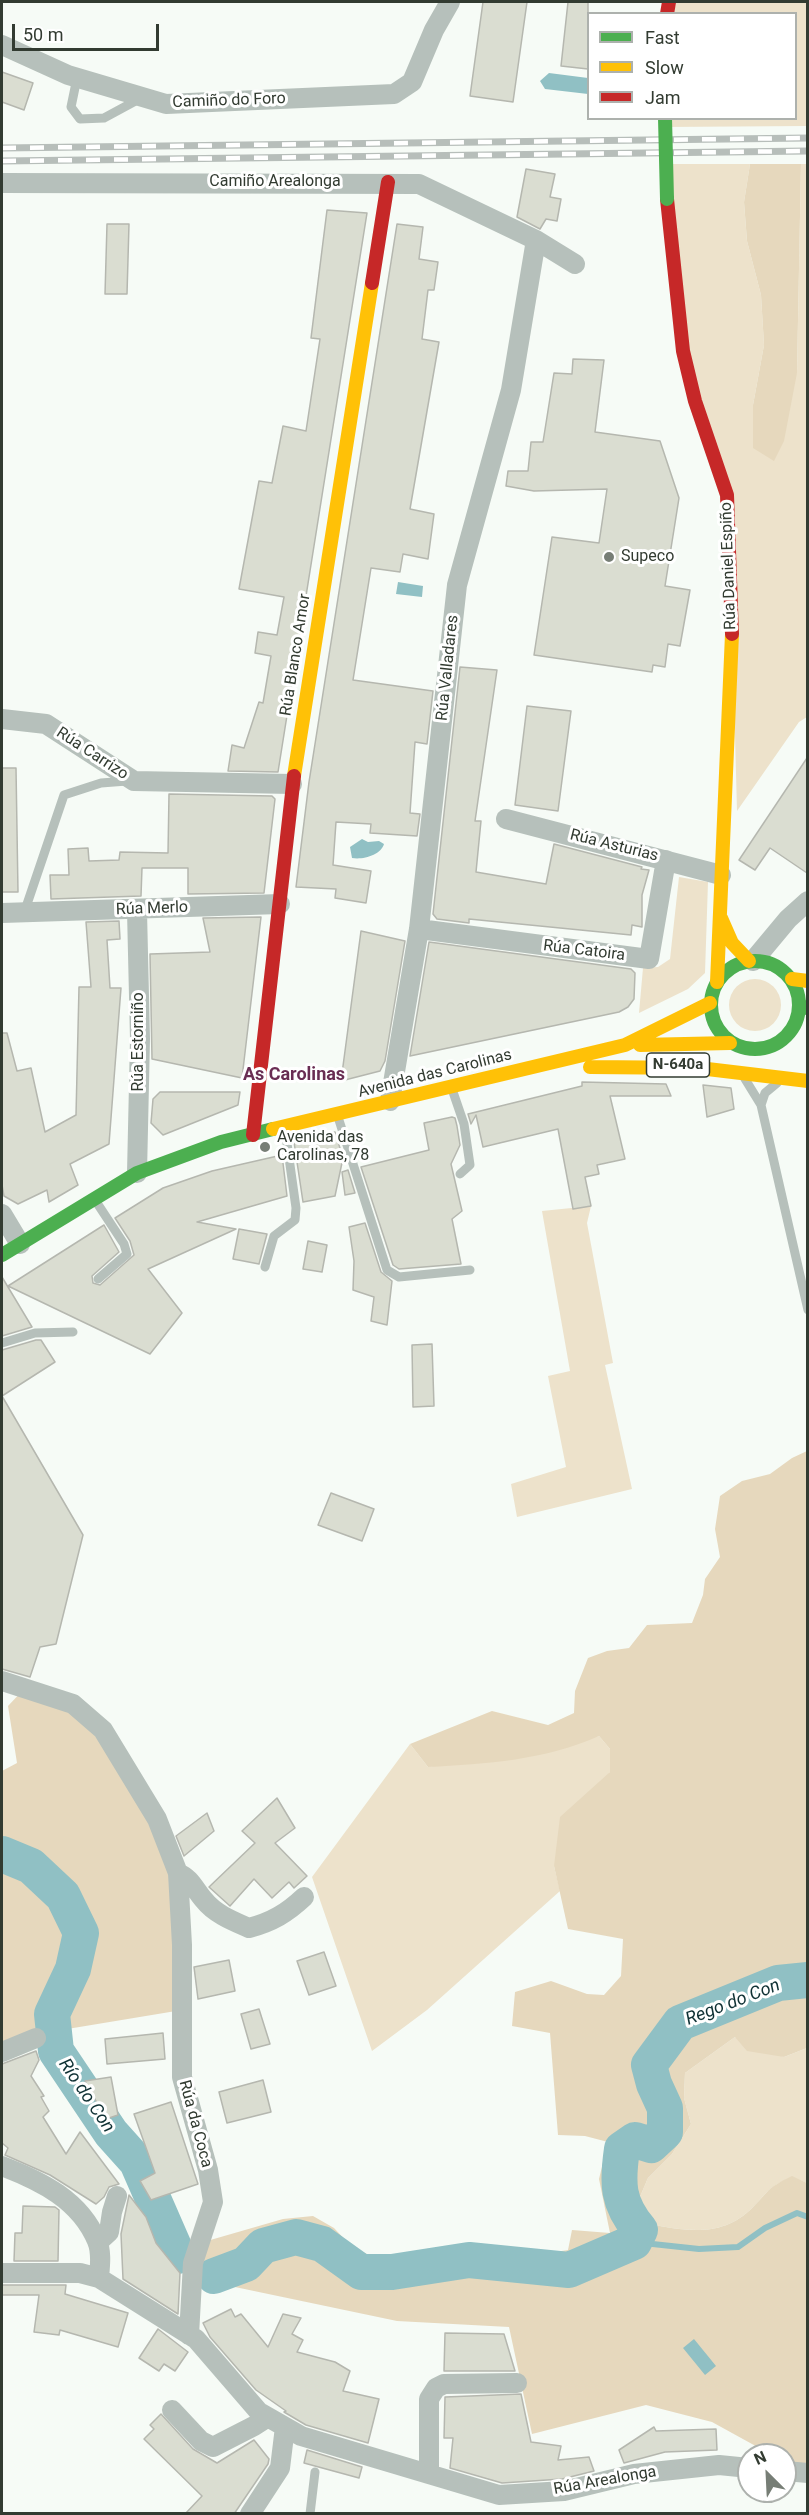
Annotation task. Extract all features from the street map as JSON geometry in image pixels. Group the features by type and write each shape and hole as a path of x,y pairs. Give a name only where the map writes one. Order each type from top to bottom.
{"street":[{"name":"Camiño do Foro","path":"2,45 76,78 166,104 394,94 412,82 434,30 450,2"},
{"name":"Rúa Daniel Espiño","path":"665,120 667,199 681,341 695,401 722,474 729,507 732,642 717,982"},
{"name":"Camiño Arealonga","path":"2,183 388,182 419,184 536,240"},
{"name":"Rúa Blanco Amor","path":"254,1135 254,1114 280,904 292,784 388,182"},
{"path":"536,240 575,264"},
{"name":"Rúa Valladares","path":"390,1101 418,929 458,585 511,390 536,240"},
{"name":"Rúa Carrizo","path":"2,719 46,724 134,781 292,784"},
{"name":"Rúa Asturias","path":"506,819 721,875"},
{"name":"Rúa Catoira","path":"418,929 649,959 666,860"},
{"path":"710,1003 717,982 731,969 751,961 807,901"},
{"name":"Rúa Merlo","path":"24,913 280,904"},
{"name":"Rúa Estorniño","path":"136,910 140,1039 137,1173"},
{"path":"2,913 24,913"},
{"name":"Rúa Daniel Espiño","path":"719,914 732,943 751,961"},
{"path":"751,961 775,965 792,980 798,993 803,1016 783,1041 771,1047"},
{"path":"792,980 807,981"},
{"name":"N-640a","path":"548,1064 625,1045 710,1003 712,1018 719,1032 730,1043 743,1049 758,1050 771,1047 789,1055"},
{"name":"N-640a","path":"625,1045 730,1043"},
{"name":"Avenida das Carolinas","path":"2,1255 137,1173 221,1142 548,1064"},
{"name":"N-640a","path":"548,1064 591,1067 679,1065 738,1069 807,1081"},
{"path":"2,1214 20,1244"},
{"name":"Rúa da Coca","path":"2,1681 73,1704 103,1730 157,1819 178,1873 182,1945 182,2077 208,2170 213,2202 193,2263 189,2335"},
{"name":"Rúa da Coca","path":"178,1873 193,1885 204,1901 224,1916 249,1928 270,1923 288,1912 304,1897"},
{"path":"2,2052 36,2038"},
{"path":"2,2166 25,2175 68,2200 98,2242 99,2278"},
{"path":"98,2242 109,2232 117,2196"},
{"name":"Rúa Arealonga","path":"2,2273 80,2273 99,2278 196,2339 259,2412 285,2427 301,2436 429,2474 496,2504 645,2473 719,2465 737,2467"},
{"path":"429,2474 429,2399 436,2388 444,2384 517,2383"},
{"path":"172,2410 201,2441 213,2447 254,2427 268,2417"},
{"path":"250,2514 280,2468 285,2427"}],"lane":[{"path":"76,78 71,107 80,119 104,118 143,97"},
{"path":"24,913 64,795 101,783 134,781"},
{"path":"738,1069 761,1105 807,1310"},
{"path":"761,1105 765,1093 784,1077"},
{"path":"451,1087 464,1124 470,1156 470,1165 460,1174"},
{"path":"337,1114 387,1270 399,1277 470,1270"},
{"path":"265,1267 274,1236 295,1220 297,1208 285,1127"},
{"path":"94,1199 124,1244 127,1254 98,1279"},
{"path":"2,1343 35,1333 73,1332"},
{"path":"310,2514 315,2472"}],"shaded area":[{"path":"676,2 807,2 807,126 665,127 665,120 797,120 797,12 674,12"},
{"path":"666,164 750,164 744,202 747,241 761,295 764,345 753,405 797,373 801,164 807,164 807,717 799,722 737,811 729,507 695,401"},
{"path":"750,164 801,164 797,373 784,441 774,461 753,448 753,405 764,345 761,295 747,241 744,202"},
{"path":"679,877 708,882 705,973 688,989 639,1013 643,968 658,967 670,959"},
{"path":"750,979 760,979 774,986 781,1005 774,1024 760,1031 750,1031 740,1027 733,1020 729,1010 729,1000 733,990 740,983"},
{"path":"591,1206 587,1223 613,1363 605,1365 632,1489 517,1517 511,1484 566,1467 548,1376 570,1371 542,1211"},
{"path":"807,1451 807,2048 784,2057 747,2051 735,2037 685,2073 684,2098 691,2124 672,2154 648,2178 639,2199 649,2224 677,2229 704,2230 729,2224 741,2217 773,2186 792,2176 807,2183 807,2473 797,2468 797,2443 750,2443 712,2422 646,2405 532,2434 509,2327 397,2321 192,2278 200,2243 283,2219 313,2216 334,2228 351,2246 373,2257 415,2257 474,2248 542,2254 568,2250 572,2230 610,2233 599,2179 608,2142 585,2136 558,2135 550,2033 512,2026 515,1992 551,1981 587,1994 604,1995 621,1976 623,1939 568,1929 554,1866 560,1817 610,1772 610,1749 599,1736 537,1756 428,1767 410,1744 492,1711 548,1725 574,1713 575,1691 588,1658 607,1651 629,1648 647,1625 692,1623 703,1595 705,1579 720,1557 715,1529 720,1496 742,1481 770,1474 792,1458"},
{"path":"25,1688 103,1730 178,1873 182,2010 13,2038 2,2042 2,1771 17,1763 8,1706"},
{"path":"599,1736 610,1749 610,1772 554,1866 560,1891 427,2010 372,2051 312,1877 410,1744 428,1767"},
{"path":"735,2037 784,2057 807,2048 807,2183 792,2177 778,2184 741,2217 717,2228 691,2230 649,2224 639,2199 648,2178 672,2154 691,2124 684,2098 685,2073"}],"water":[{"path":"549,73 587,78 587,94 545,89 540,81"},
{"path":"398,582 423,586 422,597 396,594"},
{"path":"362,839 368,842 379,841 384,844 371,856 352,858 350,847"},
{"path":"694,2339 716,2366 705,2375 683,2348"}],"building":[{"path":"483,2 527,2 513,102 470,96"},
{"path":"568,2 588,2 587,69 561,66"},
{"path":"2,72 33,83 24,110 2,102"},
{"path":"526,169 555,174 550,197 561,199 557,221 546,219 540,229 517,217"},
{"path":"327,210 367,213 278,772 228,771 232,745 244,748 259,702 263,703 271,656 255,653 258,632 277,635 284,597 239,589 259,481 272,483 283,426 306,431 320,339 311,338"},
{"path":"107,224 129,224 127,294 105,294"},
{"path":"397,224 423,227 419,259 438,262 434,290 428,290 422,339 439,342 410,509 434,514 428,559 403,554 400,572 371,568 353,680 433,691 427,744 415,742 410,813 420,814 417,836 370,833 371,824 336,822 333,865 371,871 366,903 335,898 336,889 296,887 309,782"},
{"name":"Supeco","path":"573,359 604,360 595,432 660,441 679,498 665,586 690,590 680,646 668,644 665,667 653,665 652,672 534,655 552,537 599,543 607,489 534,491 506,486 508,471 528,471 531,442 543,442 554,373 572,374"},
{"path":"460,667 497,670 475,821 481,821 476,872 546,884 554,844 642,867 641,869 649,870 642,895 642,927 632,925 631,935 469,919 469,923 437,919 433,914"},
{"path":"527,706 571,711 558,811 515,805"},
{"path":"807,758 807,873 770,848 755,870 739,860"},
{"path":"2,768 16,768 18,892 2,892"},
{"path":"169,794 272,796 275,799 264,893 188,894 188,868 142,868 141,896 51,899 50,875 69,875 68,849 88,848 89,861 119,860 120,852 168,853"},
{"path":"261,917 242,1078 152,1059 150,954 210,952 203,918"},
{"path":"119,921 120,939 107,940 110,988 121,988 109,1144 70,1164 78,1185 49,1202 47,1190 18,1204 4,1196 2,1185 2,1033 7,1033 17,1071 31,1068 45,1132 76,1115 79,987 91,987 86,922"},
{"path":"361,931 405,941 385,1061 380,1071 341,1081"},
{"path":"429,942 631,969 635,973 634,999 628,1007 619,1012 410,1056"},
{"path":"582,1082 666,1084 671,1096 610,1096 625,1159 597,1165 599,1174 585,1177 591,1206 573,1209 558,1129 483,1147 476,1115 471,1124 468,1114 582,1086"},
{"path":"703,1085 731,1088 734,1109 707,1117"},
{"path":"160,1092 240,1092 238,1105 163,1135 151,1123 153,1099"},
{"path":"455,1118 460,1145 451,1164 462,1211 452,1219 461,1264 399,1269 393,1265 361,1167 429,1150 424,1123"},
{"path":"335,1132 343,1158 335,1196 303,1202 294,1142"},
{"path":"282,1155 287,1196 197,1222 236,1229 148,1269 182,1313 150,1354 8,1286 104,1225 119,1252 92,1276 93,1283 100,1285 134,1255 130,1241 115,1218 163,1188 212,1171"},
{"path":"348,1170 355,1193 345,1195 342,1172"},
{"path":"365,1223 381,1272 392,1281 387,1325 371,1321 374,1297 353,1290 354,1261 349,1227"},
{"path":"239,1229 267,1234 259,1264 233,1259"},
{"path":"308,1241 327,1245 322,1272 303,1269"},
{"path":"2,1277 32,1327 2,1336"},
{"path":"41,1340 55,1362 2,1396 2,1350"},
{"path":"432,1344 434,1406 413,1407 412,1345"},
{"path":"2,1396 83,1535 56,1644 40,1647 30,1677 2,1669"},
{"path":"331,1493 374,1509 362,1541 318,1525"},
{"path":"277,1798 295,1828 275,1843 307,1876 294,1888 289,1882 272,1898 254,1879 230,1906 209,1887 255,1843 242,1831"},
{"path":"207,1813 214,1831 184,1856 176,1836"},
{"path":"324,1952 336,1986 309,1995 297,1961"},
{"path":"229,1960 235,1991 198,1999 194,1967"},
{"path":"259,2009 270,2044 251,2049 241,2014"},
{"path":"163,2033 165,2059 107,2064 105,2039"},
{"path":"36,2051 39,2060 31,2076 44,2096 41,2097 49,2111 43,2117 66,2154 80,2132 119,2184 109,2187 104,2197 96,2204 50,2175 5,2155 8,2148 2,2143 2,2064"},
{"path":"111,2077 118,2115 106,2119 85,2081"},
{"path":"263,2080 271,2112 227,2123 219,2092"},
{"path":"171,2102 198,2184 151,2200 140,2181 155,2173 134,2114"},
{"path":"129,2195 146,2217 156,2243 180,2273 178,2314 123,2279 121,2234"},
{"path":"23,2206 55,2207 59,2210 58,2261 14,2261 15,2233 22,2233"},
{"path":"2,2285 66,2285 65,2294 128,2313 118,2347 60,2330 59,2335 34,2332 39,2295 2,2295"},
{"path":"231,2309 235,2317 241,2314 268,2347 283,2314 301,2318 292,2334 303,2340 297,2352 335,2362 350,2371 343,2391 379,2399 368,2443 306,2425 284,2412 286,2411 256,2390 210,2337 203,2323"},
{"path":"158,2329 188,2352 175,2371 164,2364 159,2371 139,2358"},
{"path":"445,2333 504,2334 515,2371 444,2371"},
{"path":"521,2394 531,2442 561,2446 558,2460 589,2457 594,2471 562,2479 502,2483 450,2468 453,2438 444,2438 445,2397"},
{"path":"161,2414 193,2449 217,2463 254,2440 269,2459 268,2464 234,2514 185,2514 202,2496 144,2439 154,2429 150,2425"},
{"path":"654,2427 656,2431 716,2429 717,2450 665,2452 624,2463 619,2450"},
{"path":"307,2450 362,2467 359,2478 304,2463"}],"waterway":[{"name":"Río do Con","path":"2,1854 31,1866 63,1896 81,1933 73,1969 52,2014 56,2051 111,2133 137,2162 178,2256"},
{"name":"Río do Con","path":"214,2276 246,2264 263,2246 296,2237 322,2244 361,2272 392,2272 469,2260 569,2270 634,2242 640,2230 627,2211 620,2192 619,2172 622,2149 635,2140 651,2145 665,2132 665,2108 654,2084 649,2065 680,2023 778,1983 808,1980"},
{"path":"634,2242 699,2249 738,2247 765,2228 797,2213 808,2217"}],"railway":[{"path":"2,148 808,138"},
{"path":"2,161 808,151"}],"traffic: fast":[{"path":"665,120 667,199"},
{"path":"746,961 764,961 780,968 792,980 799,996 799,1005 799,1014 792,1030 780,1042 764,1049 746,1049 730,1042 718,1030 711,1014 711,996 718,980 730,968 746,961"},
{"path":"800,1009 808,1007"},
{"path":"2,1255 137,1173 221,1142 273,1129"}],"traffic: slow":[{"path":"294,776 372,283"},
{"path":"717,982 732,634"},
{"path":"721,918 732,943 749,961"},
{"path":"792,979 808,981"},
{"path":"273,1129 625,1045 710,1003"},
{"path":"640,1045 730,1043"},
{"path":"590,1067 699,1068 808,1081"}],"traffic: jam":[{"path":"667,12 669,2"},
{"path":"372,283 388,182"},
{"path":"667,199 683,351 695,401 727,495 732,634"},
{"path":"253,1135 294,776"}],"place":[{"name":"Supeco","path":"609,557"},
{"name":"Avenida das Carolinas, 78","path":"265,1147"}],"district":[{"name":"As Carolinas","path":"294,1075"}],"water label":[{"name":"Rego do Con","path":"733,2003"}]}
